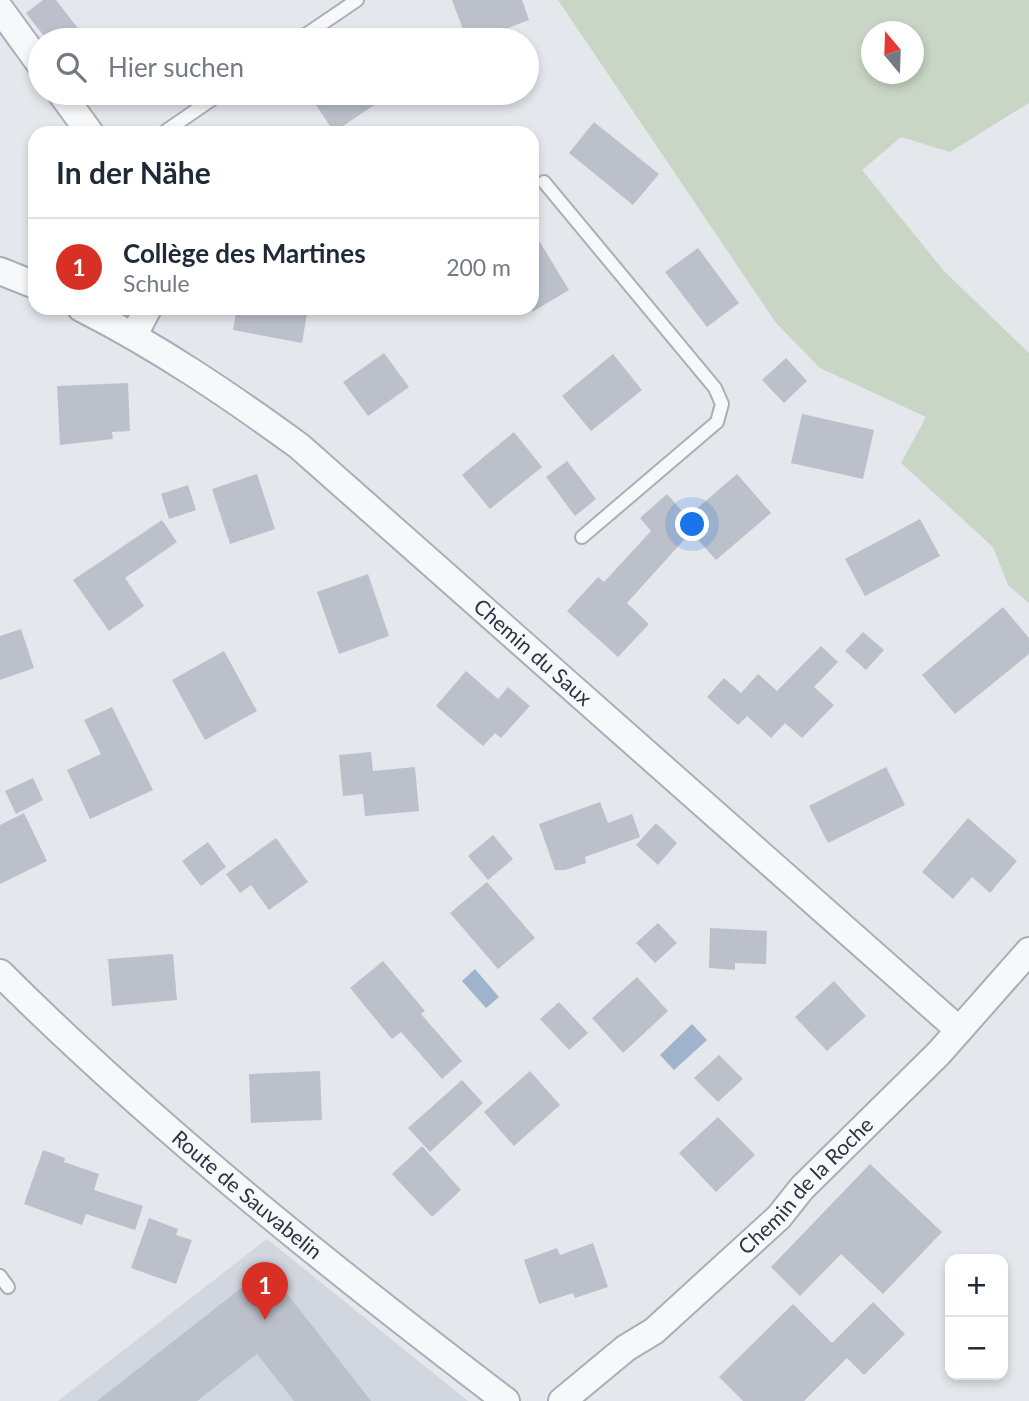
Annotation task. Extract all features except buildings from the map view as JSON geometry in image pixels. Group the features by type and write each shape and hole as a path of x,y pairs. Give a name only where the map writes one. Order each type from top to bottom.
{"street":[{"path":"0,9 28,48"},
{"path":"70,105 85,126"},
{"path":"0,271 28,282"},
{"name":"Chemin du Saux","path":"95,315 134,335 226,393 299,446 959,1030"},
{"path":"134,335 144,315"},
{"name":"Chemin de la Roche","path":"562,1401 626,1348 654,1331 779,1217 802,1188 959,1030 1029,951"},
{"name":"Route de Sauvabelin","path":"0,973 153,1119 294,1237 506,1401"}],"lane":[{"path":"316,28 357,0"},
{"path":"173,126 204,105"},
{"path":"544,182 715,387 722,404 717,422 582,537"},
{"path":"0,1276 8,1287"}],"shaded area":[{"path":"267,1239 468,1401 58,1401"}],"green space":[{"path":"558,0 1029,0 1029,103 950,152 901,137 862,170 944,271 1029,353 1029,603 1008,585 993,547 901,463 926,417 820,368 776,323"}],"water":[{"path":"475,969 499,997 486,1008 462,981"},
{"path":"692,1024 707,1040 674,1070 660,1055"}],"place":[{"name":"Collège des Martines","path":"265,1320"}]}
